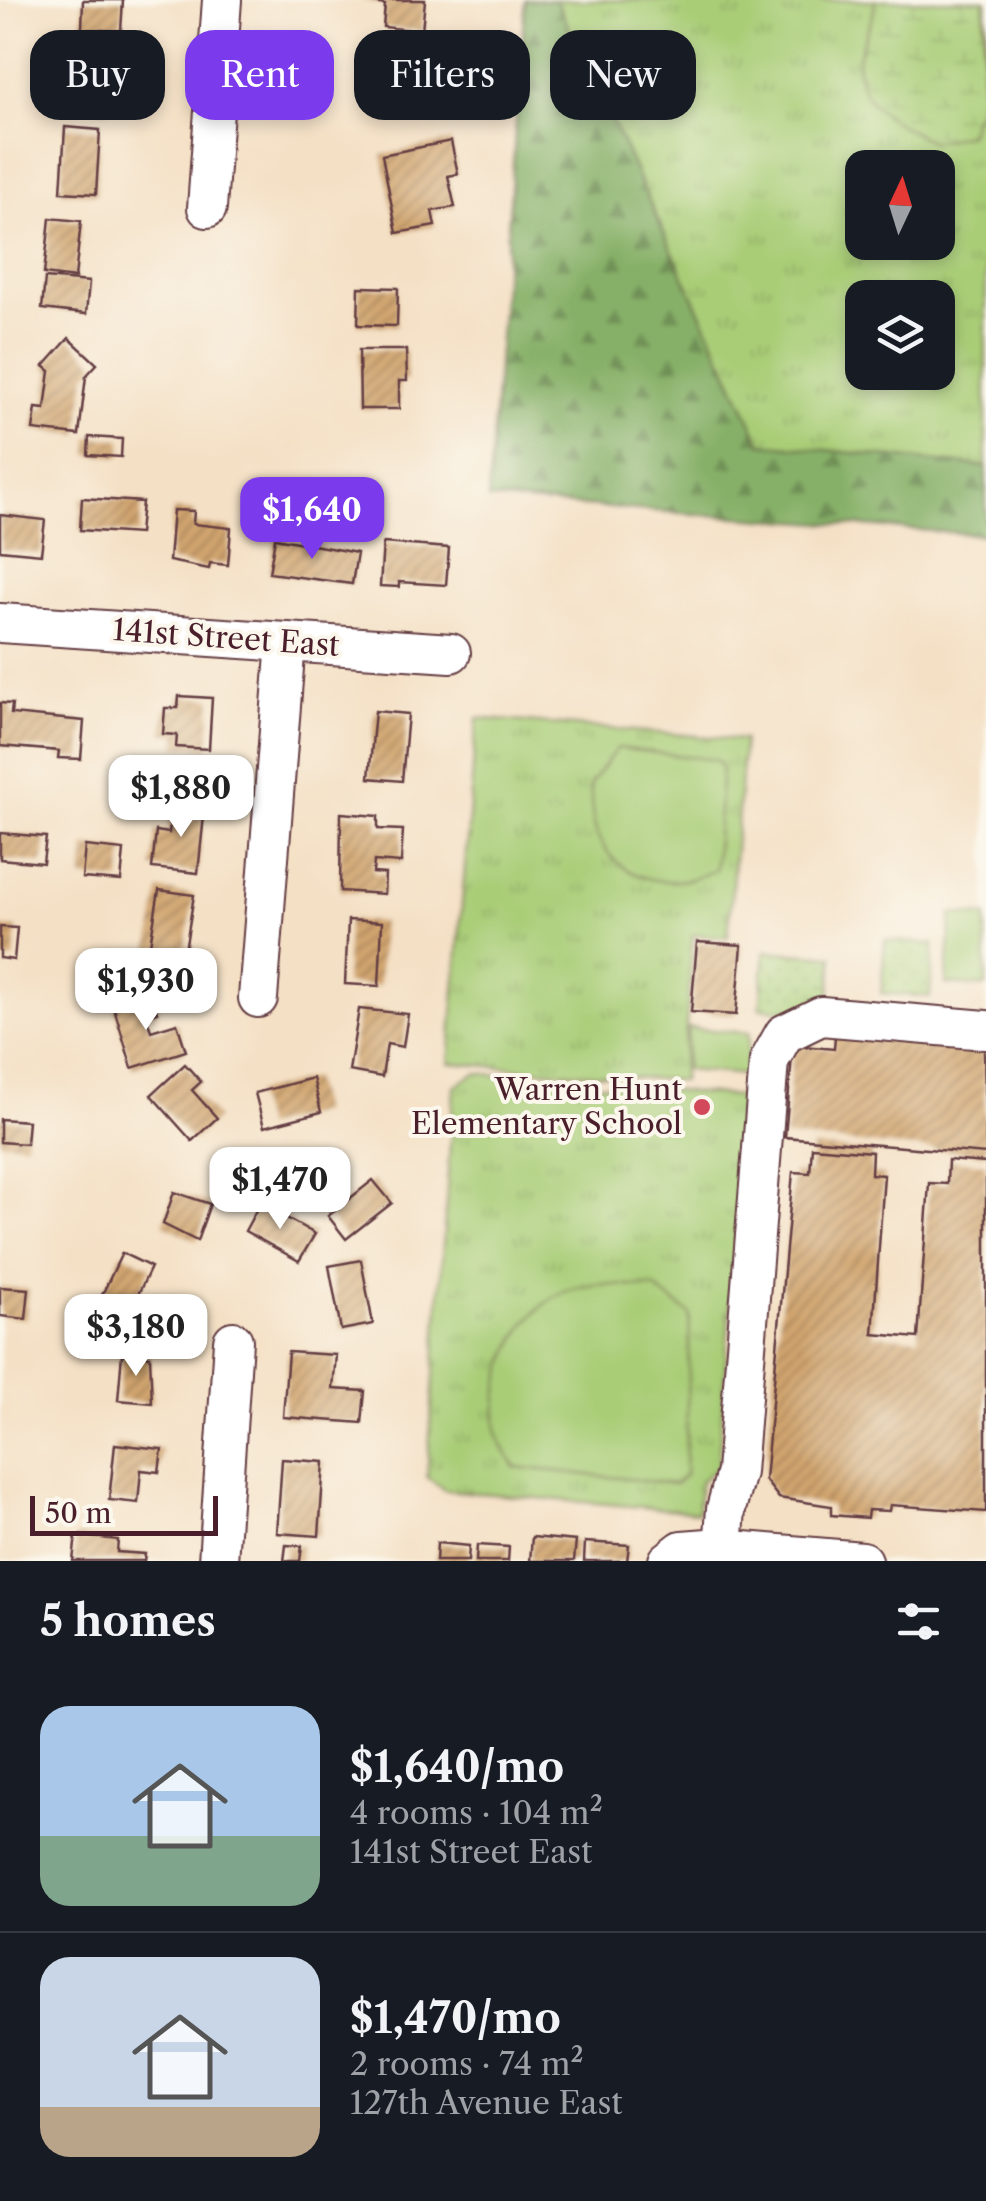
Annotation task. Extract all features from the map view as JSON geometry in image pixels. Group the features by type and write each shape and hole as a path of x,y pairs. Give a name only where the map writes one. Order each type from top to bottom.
{"street":[{"path":"207,208 222,0"},
{"name":"141st Street East","path":"0,623 451,653"},
{"path":"258,998 286,642"},
{"path":"723,1550 726,1509 736,1472 769,1062 784,1034 821,1016 986,1030"},
{"path":"218,1561 233,1342"},
{"path":"668,1561 682,1550 862,1561"}],"green space":[{"path":"525,0 556,0 570,30 550,30 550,120 612,120 761,443 986,467 986,535 488,499 516,120 530,120 530,30 523,30"},
{"path":"556,0 875,0 968,134 981,100 986,0 986,467 761,444 611,120 696,120 696,30 570,30"},
{"path":"875,0 985,0 981,100 968,134 932,142 893,120 871,101 858,75 858,60"},
{"path":"477,718 744,740 728,937 693,935 682,1081 449,1063"},
{"path":"617,748 716,760 722,767 715,869 684,880 651,879 636,874 609,854 594,826 590,784"},
{"path":"952,914 986,916 986,987 946,984"},
{"path":"885,940 934,944 930,997 881,993"},
{"path":"765,951 833,956 830,999 789,1011 760,1008"},
{"path":"688,1028 749,1033 746,1075 685,1070"},
{"path":"476,1073 746,1097 718,1466 700,1482 698,1512 444,1490 427,1477 454,1086"},
{"path":"602,1284 655,1288 690,1314 685,1475 675,1484 515,1467 498,1437 496,1412 502,1371 519,1333 532,1316 564,1292"}],"building":[{"path":"83,0 123,0 121,30 82,29"},
{"path":"359,0 425,0 422,30 383,27 385,5"},
{"path":"65,127 100,130 96,194 61,192"},
{"path":"451,141 458,174 448,176 455,207 432,211 435,226 397,233 382,155"},
{"path":"50,218 81,221 75,278 44,274"},
{"path":"45,278 89,282 86,314 42,309"},
{"path":"359,287 398,288 397,326 358,325"},
{"path":"69,338 97,364 86,376 79,435 33,430 36,408 45,409 50,371 44,366"},
{"path":"359,350 406,350 407,381 399,381 399,409 360,409"},
{"path":"89,437 122,439 121,457 88,455"},
{"path":"82,498 142,502 139,534 80,530"},
{"path":"173,510 194,511 193,524 231,528 228,565 210,563 209,569 169,561"},
{"path":"0,515 45,520 41,554 0,550"},
{"path":"275,538 357,553 352,584 269,573"},
{"path":"383,543 449,548 446,585 399,582 399,587 380,586"},
{"path":"179,696 212,698 209,749 176,747 177,735 163,734 165,708 178,708"},
{"path":"0,703 12,704 11,714 84,721 81,759 58,758 59,751 0,746"},
{"path":"375,711 408,714 402,781 369,778"},
{"path":"130,765 159,767 158,780 129,778"},
{"path":"172,803 205,806 198,873 152,868 156,831 169,833"},
{"path":"341,813 378,816 378,829 403,830 401,863 374,861 373,873 385,874 384,894 340,891"},
{"path":"0,833 46,837 43,863 0,859"},
{"path":"85,846 124,850 121,881 82,878"},
{"path":"159,890 194,895 181,975 146,969"},
{"path":"348,920 382,922 379,986 345,984"},
{"path":"0,927 17,928 14,960 0,958"},
{"path":"697,942 742,945 736,1015 691,1012"},
{"path":"151,993 157,1012 146,1016 151,1031 177,1023 186,1051 132,1068 113,1005"},
{"path":"359,1009 408,1014 403,1047 387,1044 382,1077 349,1071"},
{"path":"835,1036 984,1048 986,1154 785,1137 793,1045 834,1049"},
{"path":"185,1064 201,1082 192,1090 217,1118 192,1141 151,1095"},
{"path":"313,1078 321,1112 264,1127 255,1093"},
{"path":"0,1119 28,1121 26,1144 0,1142"},
{"path":"812,1147 872,1152 871,1174 884,1175 873,1334 918,1338 929,1183 947,1184 948,1160 986,1163 986,1512 890,1505 889,1511 868,1510 867,1518 831,1515 831,1506 779,1498 765,1480 793,1172 810,1173"},
{"path":"373,1180 392,1203 346,1239 328,1216"},
{"path":"174,1192 210,1204 197,1241 163,1224"},
{"path":"260,1203 315,1234 299,1261 245,1231"},
{"path":"122,1253 151,1267 131,1309 102,1295"},
{"path":"361,1260 373,1324 341,1330 329,1266"},
{"path":"0,1287 29,1289 26,1319 0,1316"},
{"path":"288,1352 336,1355 333,1389 365,1391 362,1423 283,1417"},
{"path":"122,1354 150,1356 152,1403 118,1400"},
{"path":"115,1444 162,1449 159,1472 141,1470 138,1503 109,1500"},
{"path":"282,1459 324,1462 319,1536 277,1533"},
{"path":"76,1535 118,1540 117,1552 145,1554 144,1561 73,1561"},
{"path":"532,1537 576,1541 574,1561 530,1561"},
{"path":"585,1542 629,1545 627,1561 584,1561"},
{"path":"437,1543 469,1546 468,1561 436,1561"},
{"path":"286,1545 302,1546 300,1561 284,1561"},
{"path":"477,1545 509,1547 508,1561 476,1561"}],"place":[{"name":"Warren Hunt Elementary School","path":"702,1107"}]}
